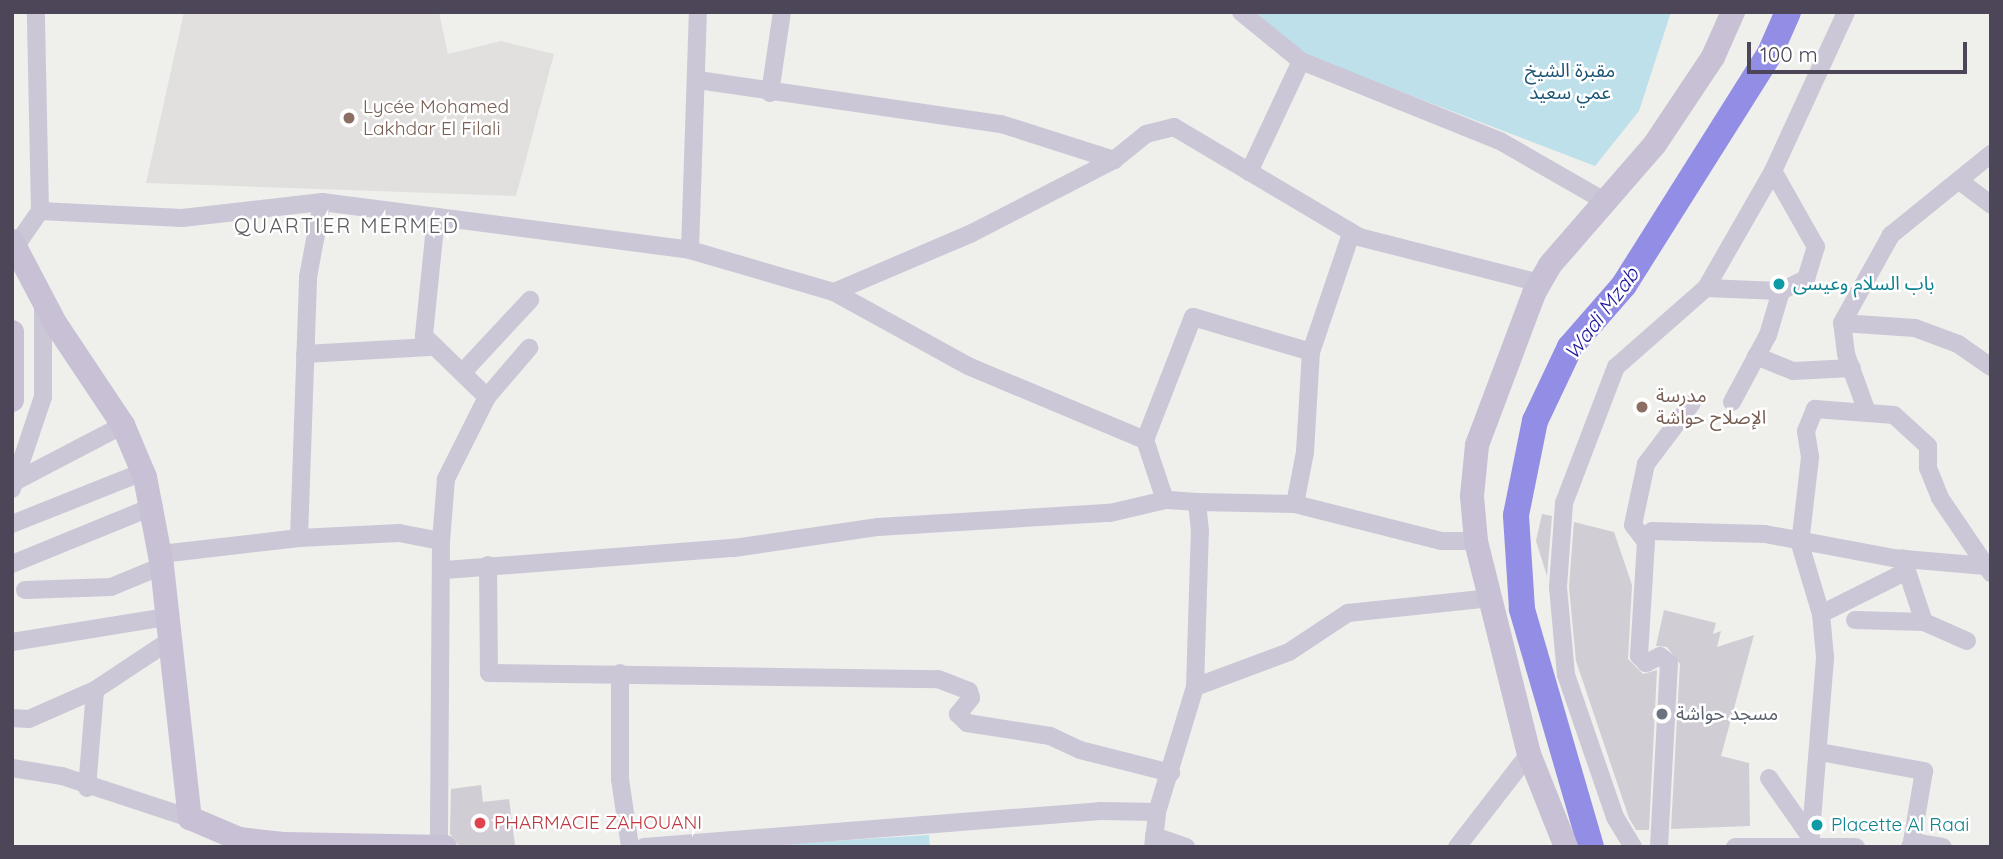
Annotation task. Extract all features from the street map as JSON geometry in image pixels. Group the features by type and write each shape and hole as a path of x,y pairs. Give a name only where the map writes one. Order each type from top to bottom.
{"street":[{"path":"36,12 40,211 14,244 43,302 123,425 144,472 154,506 190,818"},
{"path":"690,250 698,80 698,12"},
{"path":"771,93 782,12"},
{"path":"1241,12 1301,61 1500,141 1606,201"},
{"path":"1566,847 1529,754 1476,541 1472,482 1481,426 1540,283 1580,226 1606,201 1690,92 1733,12"},
{"path":"1633,847 1615,817 1566,675 1558,587 1564,503 1616,367 1706,288 1773,171 1846,12"},
{"path":"1249,172 1301,61"},
{"path":"698,80 771,93 1001,124 1114,160"},
{"path":"834,292 914,261 1114,160 1146,134 1174,127 1352,234 1540,283"},
{"path":"1867,412 1852,368 1842,323 1891,236 1913,212 1961,182 1991,154"},
{"path":"1706,288 1781,291 1806,279 1816,244 1773,171"},
{"path":"1961,182 1991,205"},
{"path":"40,211 182,218 322,202 690,250 834,292 968,366 1145,440"},
{"path":"299,538 309,261 322,202"},
{"path":"436,217 423,313 430,347 487,397"},
{"path":"1294,504 1305,452 1311,352 1352,234"},
{"path":"1732,402 1756,356 1781,291"},
{"path":"461,373 530,300"},
{"path":"14,485 43,397 43,302"},
{"path":"1165,500 1145,440 1194,317 1311,352"},
{"path":"1842,323 1915,328 1958,344 1991,367"},
{"path":"12,332 12,400"},
{"path":"305,354 430,347"},
{"path":"439,846 445,570 441,541 446,479 487,397 529,348"},
{"path":"1756,356 1793,371 1852,368"},
{"path":"1659,847 1669,663 1660,656 1646,663 1639,656 1646,542 1633,525 1646,464 1692,403"},
{"path":"1810,841 1820,752 1825,657 1821,614 1800,544 1810,457 1806,431 1815,409 1894,415 1928,446 1928,468 1940,498 1988,570"},
{"path":"14,485 123,425"},
{"path":"12,524 144,472"},
{"path":"445,570 734,548 984,518 1110,513 1165,500 1294,504 1441,541 1476,541"},
{"path":"1186,847 1154,841 1157,812 1195,687 1197,502"},
{"path":"12,564 154,506"},
{"path":"1652,531 1765,534 1800,544 1905,565 1988,570"},
{"path":"25,590 111,587 161,560 299,538 399,533 441,541"},
{"path":"488,565 489,673 938,679 970,691 971,698 958,713 967,723 1049,736 1080,750 1171,773"},
{"path":"1821,614 1905,565"},
{"path":"1905,565 1924,622"},
{"path":"1195,687 1289,652 1348,613 1491,598"},
{"path":"1855,620 1924,622 1967,641"},
{"path":"12,642 168,629"},
{"path":"12,719 29,719 95,690 168,629"},
{"path":"620,673 620,779 630,847"},
{"path":"87,788 95,690"},
{"path":"1820,752 1924,771 1911,845 1942,847"},
{"path":"1457,847 1529,754"},
{"path":"12,768 62,776 87,788 190,818 239,839 283,845 445,847"},
{"path":"1769,778 1810,841"},
{"path":"644,847 1100,811 1157,812"},
{"path":"1735,847 1810,841 1834,847 1856,847"}],"shaded area":[{"name":"Lycée Mohamed Lakhdar El Filali","path":"184,12 439,12 448,54 501,41 554,54 516,196 146,183"}],"green space":[{"name":"مقبرة الشيخ عمي سعيد","path":"1256,12 1671,12 1639,111 1595,166 1302,54"},
{"path":"929,835 930,847 737,847"}],"building":[{"path":"1542,514 1552,516 1547,576 1536,541"},
{"path":"1574,522 1614,532 1632,585 1628,659 1643,674 1657,670 1649,830 1636,830 1629,818 1576,661 1569,587"},
{"path":"1664,610 1716,623 1713,634 1721,631 1717,647 1754,635 1721,756 1749,763 1750,826 1671,829 1680,664 1667,647 1656,646"},
{"name":"PHARMACIE ZAHOUANI","path":"481,785 483,802 509,799 515,845 460,847 450,834 451,789"}],"waterway":[{"name":"Wadi Mzab","path":"1591,847 1522,609 1516,515 1535,421 1570,347 1624,285 1770,53 1788,12"}],"place":[{"name":"Lycée Mohamed Lakhdar El Filali","path":"349,118"},
{"name":"باب السلام وعيسى","path":"1779,284"},
{"name":"مدرسة الإصلاح حواشة","path":"1642,407"},
{"name":"مسجد حواشة","path":"1662,714"},
{"name":"PHARMACIE ZAHOUANI","path":"480,823"},
{"name":"Placette Al Raai","path":"1817,825"}],"district":[{"name":"QUARTIER MERMED","path":"347,225"}]}
